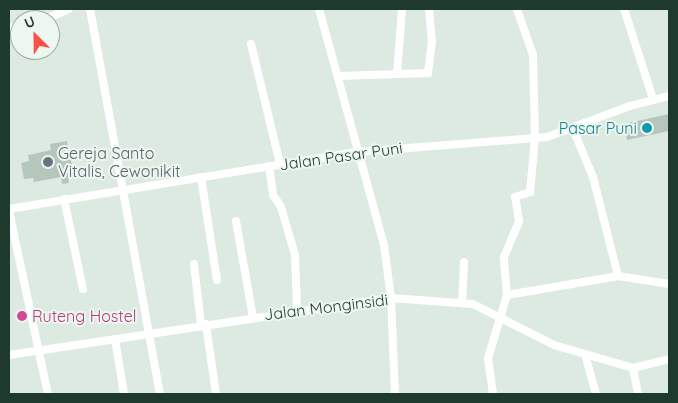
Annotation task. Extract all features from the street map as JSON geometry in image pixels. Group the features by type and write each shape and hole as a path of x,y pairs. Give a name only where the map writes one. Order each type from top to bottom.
{"street":[{"path":"90,9 160,394"},
{"path":"320,9 384,245 391,298 395,394"},
{"path":"397,74 402,9"},
{"path":"338,76 429,72 432,34 429,9"},
{"path":"493,394 488,358 507,295 504,257 518,221 515,197 530,192 535,138 534,54 517,9"},
{"path":"624,9 653,99"},
{"path":"251,44 280,164"},
{"name":"Jalan Pasar Puni","path":"9,210 64,199 358,152 535,138 573,129 653,99 669,96"},
{"path":"573,129 594,177 618,276"},
{"path":"269,166 273,195 281,207 293,243 297,310"},
{"path":"201,177 217,280"},
{"path":"64,199 83,289"},
{"path":"9,210 48,394"},
{"path":"236,221 253,316"},
{"path":"462,302 464,262"},
{"path":"194,264 216,394"},
{"path":"507,295 618,276 669,284"},
{"name":"Jalan Monginsidi","path":"9,355 150,334 253,316 391,298 462,302 501,317 554,345 633,368"},
{"path":"115,339 124,394"},
{"path":"585,354 596,394"},
{"path":"638,394 633,368 669,359"}],"building":[{"name":"Pasar Puni","path":"669,114 669,131 627,140 624,124"},
{"name":"Gereja Santo Vitalis, Cewonikit","path":"67,141 74,175 68,176 69,183 62,184 61,177 34,182 33,178 24,179 21,163 29,161 28,155 51,150 50,144"}],"place":[{"name":"Pasar Puni","path":"647,128"},
{"name":"Gereja Santo Vitalis, Cewonikit","path":"48,162"},
{"name":"Ruteng Hostel","path":"22,316"}]}
